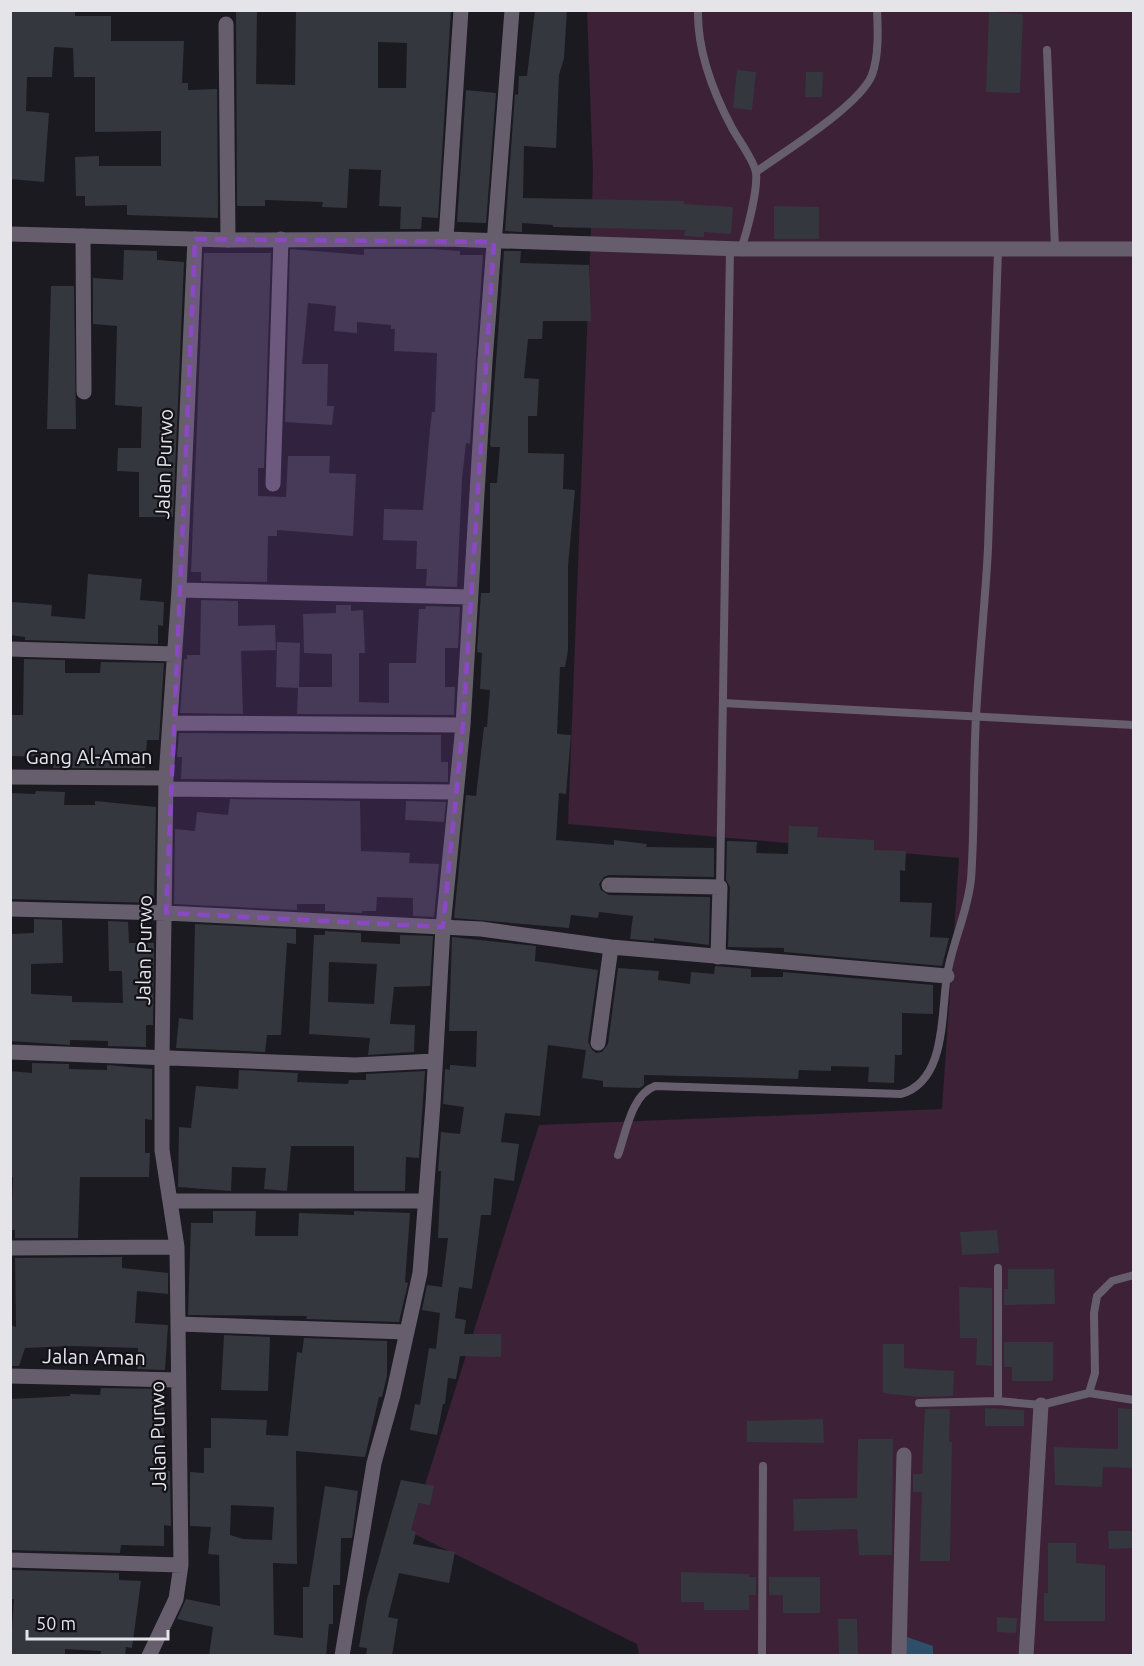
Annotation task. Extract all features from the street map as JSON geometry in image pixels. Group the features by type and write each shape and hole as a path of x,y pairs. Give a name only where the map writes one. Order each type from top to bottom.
{"street":[{"path":"446,239 461,10"},
{"path":"342,1656 374,1463 393,1395 420,1273 443,927 463,725 494,242 512,10"},
{"path":"226,24 228,240"},
{"path":"10,234 228,240 446,239 736,249 1134,249"},
{"path":"83,236 84,392"},
{"name":"Jalan Purwo","path":"149,1656 177,1599 181,1564 177,1247 162,1150 162,1058 167,783 179,590 195,239"},
{"path":"273,484 281,239"},
{"path":"179,590 470,597"},
{"path":"10,649 174,654"},
{"path":"171,723 463,725"},
{"name":"Gang Al-Aman","path":"10,777 455,792"},
{"path":"609,885 720,887 718,957"},
{"path":"10,909 166,913 515,932 611,947 947,976"},
{"path":"598,1043 611,947"},
{"path":"10,1052 355,1065 435,1061"},
{"path":"170,1201 425,1201"},
{"path":"10,1248 177,1247"},
{"path":"179,1324 406,1332"},
{"name":"Jalan Aman","path":"10,1376 177,1380"},
{"path":"1026,1656 1041,1405"},
{"path":"899,1656 904,1455"},
{"path":"10,1560 181,1564"}],"lane":[{"path":"698,10 701,43 710,75 730,124 756,172 749,225 736,249 720,887"},
{"path":"756,172 842,111 872,76 878,38 877,10"},
{"path":"1047,50 1055,248"},
{"path":"618,1155 638,1098 646,1089 655,1086 901,1094 909,1092 927,1072 935,1058 942,1028 947,976 957,932 966,910 971,879 976,716 988,550 998,250"},
{"path":"723,703 1134,725"},
{"path":"998,1268 998,1401"},
{"path":"1089,1393 1095,1373 1096,1296 1112,1281 1134,1275"},
{"path":"919,1403 998,1401 1041,1405 1089,1393 1134,1400"},
{"path":"762,1656 763,1466"}],"highlighted area":[{"path":"195,239 494,242 463,725 443,927 166,913"}],"shaded area":[{"path":"587,11 1133,11 1133,1655 639,1655 637,1644 410,1532 539,1125 942,1109 959,858 568,824 593,175"}],"water":[{"path":"907,1637 933,1646 933,1655 904,1656"}],"building":[{"path":"236,10 257,10 256,84 295,85 296,11 451,10 438,218 422,217 421,229 400,229 401,207 379,206 381,170 349,169 347,208 322,207 323,202 265,200 265,206 237,206","holes":["378,42 407,43 406,88 378,88"]},
{"path":"535,10 567,10 564,58 559,75 556,148 524,146 523,198 684,201 684,204 733,207 731,234 704,232 704,237 684,236 685,230 553,227 553,225 522,223 522,232 505,231 515,94 518,95 519,76 527,76"},
{"path":"10,11 75,11 75,16 111,16 111,41 184,41 182,83 188,83 188,90 217,89 218,218 127,215 127,205 85,206 85,196 76,196 75,157 99,156 99,166 161,166 161,131 95,132 95,77 74,77 73,48 54,47 52,77 27,77 26,111 49,113 44,182 10,179"},
{"path":"989,12 1023,14 1020,93 986,92"},
{"path":"737,70 756,72 752,110 733,108"},
{"path":"806,72 823,72 822,97 805,97"},
{"path":"466,90 496,93 486,223 457,222"},
{"path":"774,206 819,207 819,239 774,239"},
{"path":"290,249 364,255 364,249 433,249 460,251 460,255 483,255 470,444 466,443 462,479 457,587 426,586 427,569 416,569 417,541 383,540 384,509 423,510 432,412 435,412 437,353 394,351 395,329 391,329 391,325 357,322 357,333 334,331 336,306 308,303 302,364 328,364 327,406 334,406 332,425 285,422"},
{"path":"124,250 157,251 157,260 184,262 173,517 139,517 139,472 117,471 118,448 141,448 142,407 115,405 117,326 93,324 93,278 123,280"},
{"path":"504,251 521,251 520,263 589,265 591,321 543,321 542,339 528,339 524,378 539,379 537,416 528,416 528,453 564,454 563,489 575,490 568,566 568,650 565,667 560,667 557,734 571,735 566,794 559,793 556,840 614,845 614,840 647,844 646,847 714,848 714,877 609,875 604,877 599,884 601,890 609,895 710,897 709,945 654,938 654,941 630,939 633,916 599,912 598,918 571,915 569,928 454,918 466,795 476,796 484,727 487,727 490,690 480,689 482,653 477,652 481,593 490,593 490,483 497,483 500,447 491,447 490,444"},
{"path":"204,253 271,253 264,468 258,468 258,496 286,497 288,456 330,456 329,473 356,474 353,536 277,530 277,536 268,536 267,582 201,581 201,572 191,572"},
{"path":"51,286 74,286 76,429 47,429"},
{"path":"88,574 142,579 140,600 164,602 163,626 158,625 158,644 25,640 25,637 10,635 12,602 52,605 51,616 85,619"},
{"path":"201,600 238,601 238,626 275,625 276,650 241,651 243,714 180,713 184,659 187,659 187,655 200,655"},
{"path":"336,605 351,605 351,611 363,610 365,653 359,653 359,702 389,703 389,663 416,663 419,609 425,609 426,606 460,607 458,648 445,648 445,687 455,687 454,715 297,714 298,688 276,687 277,642 300,643 299,687 332,687 332,654 304,653 303,614 336,613"},
{"path":"24,659 65,660 65,673 100,673 101,662 164,663 159,740 147,740 145,768 53,768 53,757 10,756 10,715 23,715"},
{"path":"179,733 441,735 441,762 448,762 448,782 181,779 182,757 177,757"},
{"path":"36,791 65,792 64,805 95,805 95,801 156,807 154,903 10,899 10,793 35,794"},
{"path":"230,799 360,801 361,851 410,853 409,863 439,864 434,917 413,916 413,898 377,897 376,911 362,911 362,913 325,911 325,904 297,904 297,910 174,904 175,829 195,831 197,812 228,815"},
{"path":"406,801 446,802 444,822 405,820"},
{"path":"789,826 818,827 817,837 874,840 874,850 906,851 905,871 900,870 900,902 932,903 930,937 949,938 942,966 784,952 784,948 728,947 730,887 726,880 727,841 757,842 756,853 788,854"},
{"path":"34,919 62,920 63,963 31,964 31,994 72,996 72,1002 123,1003 122,971 109,971 108,921 128,922 129,943 154,943 153,1025 146,1025 146,1047 108,1046 108,1041 70,1040 70,1045 10,1041 10,934 34,933"},
{"path":"195,924 296,929 296,944 287,943 281,1035 267,1035 265,1052 176,1048 179,1018 193,1020"},
{"path":"325,931 361,933 361,942 400,944 400,935 433,936 430,986 394,987 390,1024 415,1025 414,1052 368,1055 370,1038 309,1034 314,935 325,935","holes":["329,962 377,964 374,1004 328,1002"]},
{"path":"452,937 536,946 535,961 598,970 588,1042 596,1053 602,1052 608,1044 618,968 659,971 658,980 690,984 691,972 714,974 715,966 751,969 751,977 783,977 783,972 933,985 933,1014 902,1013 902,1055 895,1055 894,1083 868,1082 869,1067 831,1066 831,1071 799,1070 798,1079 644,1075 644,1085 640,1088 603,1087 603,1081 582,1078 586,1050 548,1045 540,1116 505,1113 501,1142 519,1144 514,1181 494,1178 491,1215 481,1215 472,1289 459,1287 455,1318 466,1320 464,1334 501,1334 501,1357 460,1356 456,1379 448,1378 445,1404 443,1404 437,1435 410,1430 415,1404 420,1405 429,1348 436,1349 440,1313 422,1310 427,1285 442,1287 448,1238 438,1238 441,1171 438,1171 441,1132 460,1134 464,1107 443,1104 445,1069 450,1070 450,1065 476,1067 477,1031 449,1031"},
{"path":"32,1063 69,1064 69,1069 107,1070 107,1065 152,1069 152,1120 145,1119 145,1153 150,1153 149,1177 80,1177 78,1238 15,1238 15,1230 11,1230 13,1177 10,1177 10,1071 32,1073"},
{"path":"239,1070 298,1073 297,1082 348,1084 349,1080 366,1080 366,1074 425,1071 419,1158 406,1157 405,1191 354,1191 354,1146 291,1146 287,1191 264,1189 266,1168 232,1167 231,1191 178,1187 179,1127 191,1128 196,1086 238,1089"},
{"path":"213,1211 256,1211 255,1236 298,1236 299,1213 354,1215 354,1211 410,1213 405,1282 408,1283 399,1322 306,1319 307,1316 188,1315 191,1223 213,1223"},
{"path":"997,1230 999,1253 962,1255 960,1232"},
{"path":"122,1257 122,1268 168,1273 168,1294 137,1291 135,1323 168,1325 165,1370 137,1369 138,1348 72,1346 25,1348 19,1366 10,1366 10,1325 16,1327 15,1258"},
{"path":"1008,1269 1054,1269 1055,1304 1004,1305 1004,1289 1008,1289"},
{"path":"959,1287 992,1288 992,1366 976,1365 977,1338 960,1338"},
{"path":"224,1335 270,1337 268,1391 221,1390"},
{"path":"304,1338 387,1341 387,1376 382,1397 379,1397 365,1457 296,1451 297,1564 273,1563 274,1635 303,1638 303,1587 309,1587 325,1486 358,1491 352,1538 341,1538 340,1585 333,1585 333,1624 329,1624 326,1656 209,1656 213,1627 177,1619 186,1599 220,1606 219,1555 208,1554 211,1527 190,1526 190,1472 204,1473 204,1448 211,1448 211,1418 267,1420 266,1435 288,1436 297,1352 302,1353","holes":["231,1505 274,1507 272,1540 243,1539 230,1535"]},
{"path":"1004,1342 1053,1342 1053,1381 1012,1381 1012,1367 1004,1367"},
{"path":"883,1344 904,1344 904,1368 954,1371 953,1396 918,1397 883,1393"},
{"path":"101,1388 164,1389 163,1471 170,1471 171,1526 164,1525 164,1546 121,1545 120,1553 10,1550 10,1399 70,1396 70,1394 100,1395"},
{"path":"985,1408 1024,1410 1024,1426 985,1426"},
{"path":"1118,1408 1134,1409 1134,1468 1103,1467 1102,1487 1055,1485 1054,1447 1118,1449"},
{"path":"925,1409 950,1409 949,1442 952,1442 950,1561 920,1561 922,1492 913,1492 913,1474 922,1474"},
{"path":"823,1419 824,1443 747,1442 747,1421"},
{"path":"858,1439 893,1439 892,1555 859,1555 857,1529 794,1531 793,1499 857,1498"},
{"path":"401,1480 434,1486 430,1505 419,1503 411,1530 416,1532 413,1544 455,1552 449,1583 399,1573 388,1617 398,1619 392,1656 366,1656 367,1648 359,1647 367,1599"},
{"path":"1108,1531 1134,1531 1134,1548 1109,1549"},
{"path":"1048,1543 1076,1543 1076,1563 1105,1565 1105,1621 1044,1621 1044,1593 1048,1593"},
{"path":"10,1570 119,1573 119,1580 141,1581 132,1648 126,1647 125,1656 100,1656 101,1651 65,1649 65,1656 10,1656 14,1599 10,1599"},
{"path":"681,1572 749,1574 749,1577 756,1577 756,1595 749,1595 749,1610 704,1610 704,1602 681,1602"},
{"path":"769,1577 820,1577 820,1613 783,1613 783,1595 769,1595"},
{"path":"997,1617 1017,1618 1016,1633 997,1632"},
{"path":"838,1619 857,1619 858,1656 839,1656"}]}
